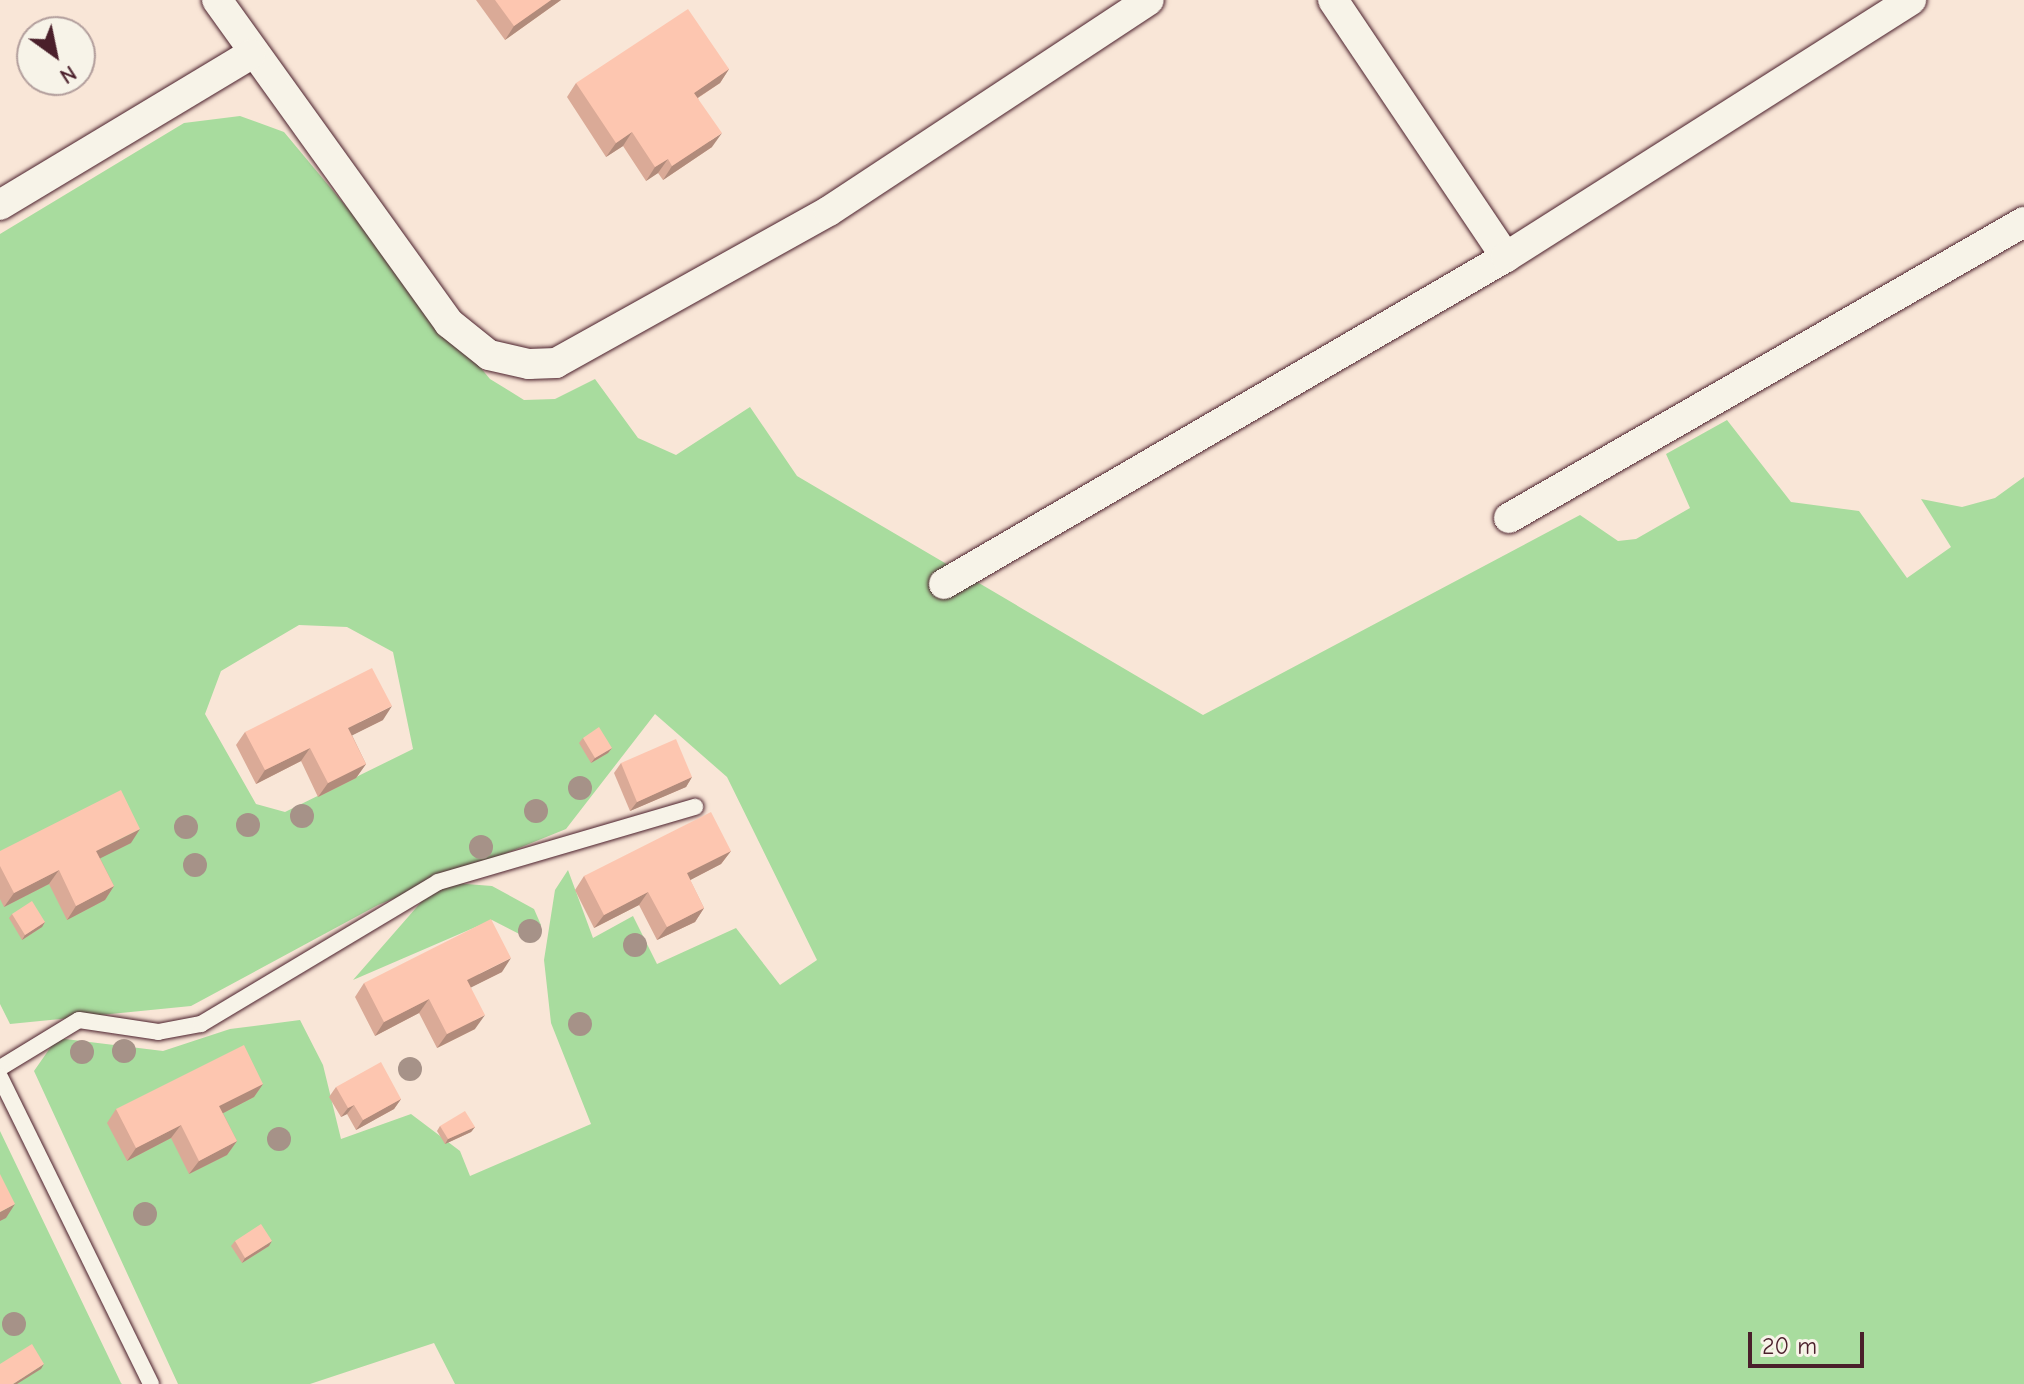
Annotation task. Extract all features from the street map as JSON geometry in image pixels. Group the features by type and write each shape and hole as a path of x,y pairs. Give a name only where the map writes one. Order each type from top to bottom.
{"street":[{"path":"234,5 250,55 449,323 489,355 556,363 829,211 1149,0"},
{"path":"1333,0 1506,257"},
{"path":"944,584 1506,257 1911,0"},
{"path":"0,205 250,55"},
{"path":"1509,518 2024,222"}],"lane":[{"path":"0,1068 79,1020 158,1032 201,1024 438,882 695,807"},
{"path":"0,1077 151,1384"}],"green space":[{"path":"240,116 284,132 490,379 524,400 555,399 595,379 638,438 676,455 750,407 797,476 1203,715 1580,515 1618,541 1636,539 1690,508 1666,454 1727,420 1791,502 1859,511 1907,578 1951,547 1921,499 1962,507 1995,498 2024,477 2024,1384 455,1384 434,1343 310,1384 178,1384 34,1071 57,1038 163,1051 230,1029 300,1020 323,1065 341,1139 411,1114 460,1151 470,1176 591,1124 551,1023 544,960 555,890 568,870 593,938 633,916 657,964 736,928 780,985 817,960 727,777 655,714 566,829 378,905 191,1006 10,1024 0,1004 0,234 184,123","holes":["299,625 347,627 393,652 413,749 285,812 256,804 205,714 221,671"]},
{"path":"454,883 492,886 534,909 541,925 533,941 492,920 353,980 429,893"},
{"path":"0,1131 121,1383 122,1384 0,1384"}],"building":[{"path":"495,0 551,0 514,26"},
{"path":"688,9 729,69 694,93 722,133 672,166 668,159 655,167 632,132 616,143 576,83"},
{"path":"372,668 392,706 348,728 366,764 328,783 310,748 265,770 245,732"},
{"path":"599,727 612,748 595,758 583,738"},
{"path":"676,739 692,777 637,802 621,763"},
{"path":"121,790 140,829 96,851 114,886 76,906 59,870 14,893 0,866 0,851"},
{"path":"711,812 731,851 687,873 704,908 667,927 648,892 604,915 584,876"},
{"path":"32,901 45,922 25,935 12,914"},
{"path":"491,919 511,958 467,980 485,1015 447,1034 429,999 384,1022 364,983"},
{"path":"244,1045 263,1084 219,1106 237,1141 199,1161 181,1125 136,1148 116,1109"},
{"path":"381,1062 401,1099 363,1120 354,1105 348,1108 336,1087"},
{"path":"465,1111 475,1127 448,1139 440,1126"},
{"path":"0,1174 15,1204 0,1212"},
{"path":"261,1224 272,1241 245,1258 235,1241"},
{"path":"32,1344 44,1364 13,1384 0,1384 0,1364"}]}
